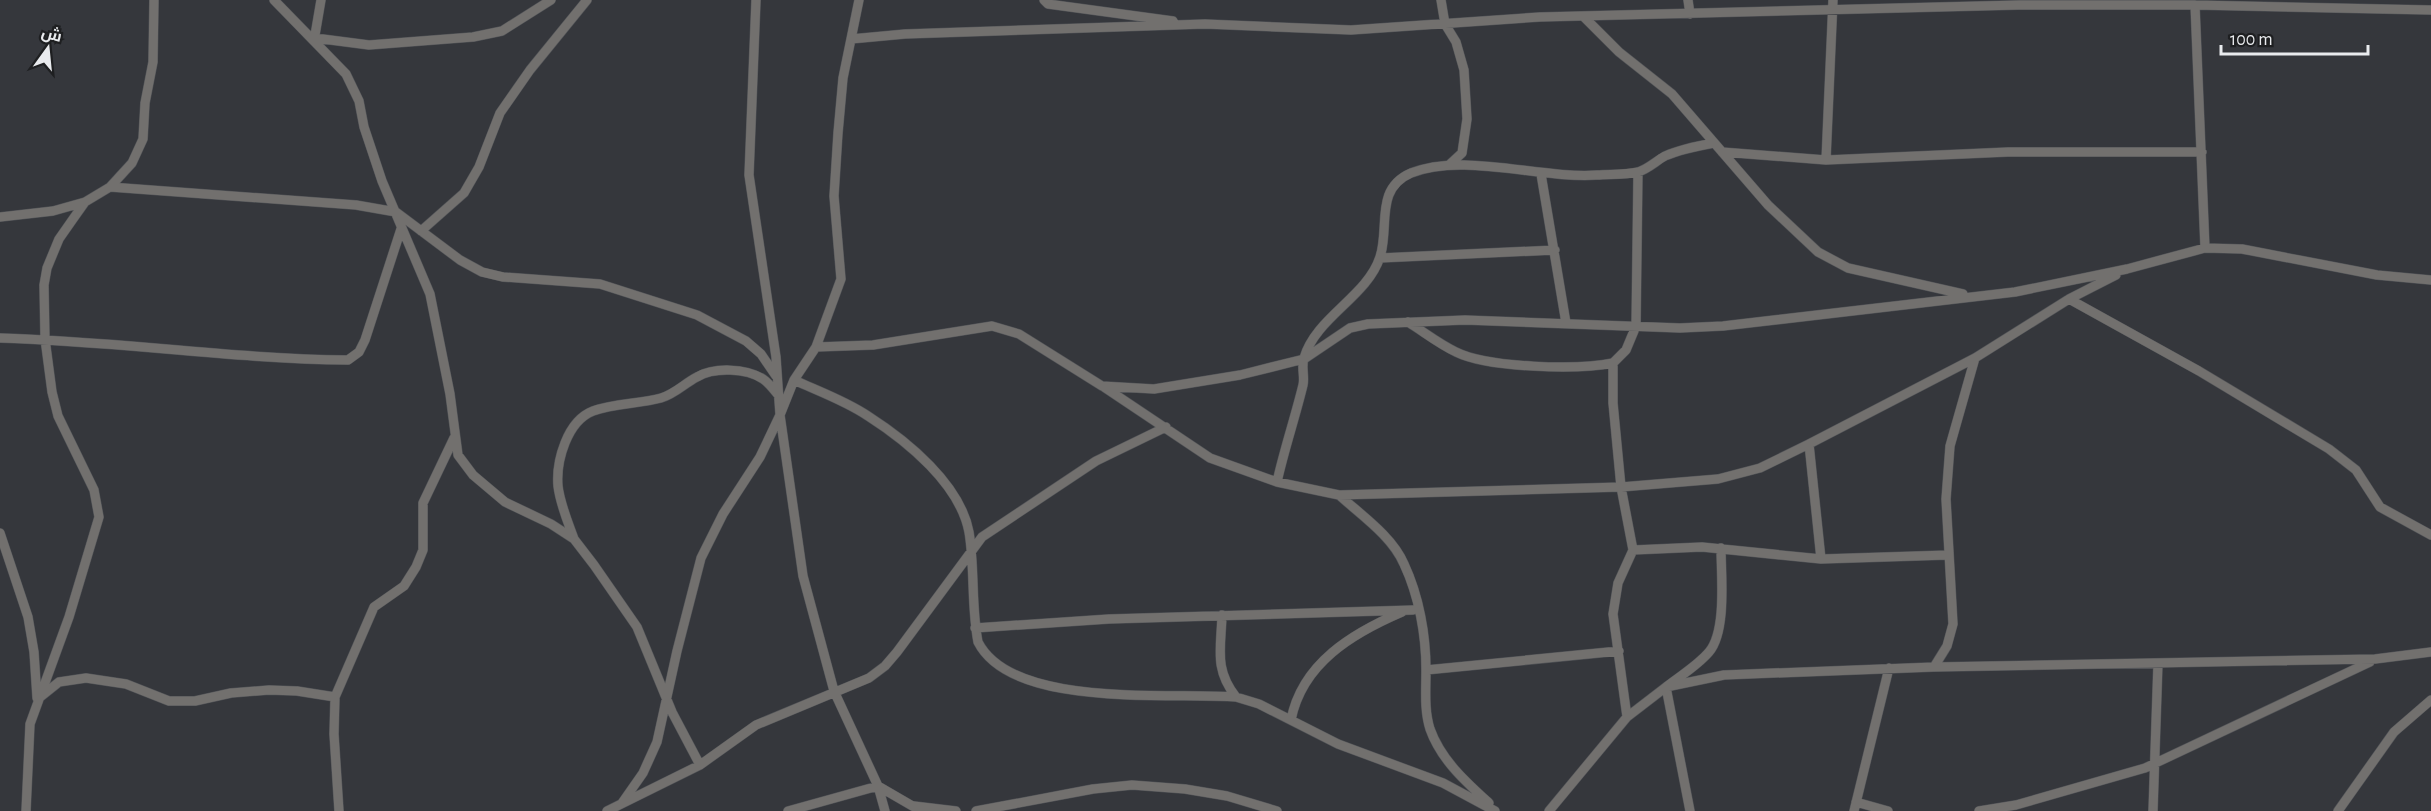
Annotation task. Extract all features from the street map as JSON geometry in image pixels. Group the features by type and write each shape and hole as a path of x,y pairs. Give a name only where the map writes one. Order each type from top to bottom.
{"street":[{"path":"0,217 53,211 86,202 110,187 132,163 143,139 145,103 153,62 154,0"},
{"path":"274,0 346,74 359,101 364,127 382,181 430,294 450,394 454,438 458,454 472,475 505,502 551,524 574,539"},
{"path":"314,41 321,0"},
{"path":"314,41 369,45 473,37 502,31 527,18 551,0"},
{"path":"421,231 464,192 479,167 500,113 530,70 587,0"},
{"path":"756,0 749,175 803,576 834,691 878,786 885,811"},
{"path":"622,803 643,773 657,742 701,558 723,514 760,457 794,380 816,347 841,279 834,196 843,78 859,0"},
{"path":"1044,0 1048,4 1205,24"},
{"path":"1441,0 1445,24 1456,42 1464,70 1467,119 1462,153 1449,165"},
{"path":"1688,0 1690,14"},
{"path":"1826,160 1833,0"},
{"path":"851,39 905,34 1205,24 1350,30 1540,17 1833,11 2019,3 2431,10"},
{"path":"2195,5 2205,248"},
{"path":"1584,17 1619,52 1672,94 1768,206 1818,252 1848,268 1908,284 1971,296"},
{"path":"1277,482 1304,383 1304,358 1320,332 1365,283 1380,258 1385,233 1383,210 1388,195 1396,183 1410,173 1449,165 1541,174 1594,175 1638,172 1685,148 1713,143"},
{"path":"1722,152 1826,160 2008,152 2202,152"},
{"path":"1408,322 1456,352 1470,357 1536,366 1613,363 1626,350 1636,326 1638,172"},
{"path":"1541,174 1566,323"},
{"path":"110,187 344,204 396,212 482,272 503,277 600,284 697,315 746,341 761,354 778,378"},
{"path":"26,811 27,747 37,700 66,627 99,517 94,490 58,416 49,376 45,339 44,285 47,268 60,239 86,202"},
{"path":"0,338 45,339 261,357 348,360 358,352 365,340 401,229"},
{"path":"1102,386 1154,389 1194,385 1304,358 1350,328 1408,322 1723,326 2015,291 2127,269 2205,248 2242,249 2377,275 2431,280"},
{"path":"1380,258 1555,249"},
{"path":"816,347 873,345 992,326 1019,334 1166,427 1210,458 1277,482 1339,495 1621,487 1718,479 1760,468 1975,358 2069,299 2127,269"},
{"path":"2069,299 2199,371 2329,449 2356,471 2380,507 2431,535"},
{"path":"1934,667 1947,646 1953,624 1946,500 1950,446 1975,358"},
{"path":"1613,363 1613,403 1621,487 1633,550 1618,583 1613,614 1627,717"},
{"path":"700,765 666,697 637,627 574,539 558,486 559,464 567,439 578,421 585,416 593,411 663,398 702,374 738,370 752,374 764,380 779,396"},
{"path":"794,380 867,415 900,439 950,491 962,511 968,531 978,642 985,656 1000,668 1035,682 1074,691 1236,697 1259,704 1338,744 1443,783 1496,811"},
{"path":"607,811 700,765 756,725 869,678 885,666 940,595 970,550 995,526 1096,461 1166,427"},
{"path":"339,811 334,734 335,697 374,607 404,586 416,567 423,550 423,503 454,438"},
{"path":"1809,444 1821,559"},
{"path":"1339,495 1391,543 1404,562 1424,635 1425,702 1431,730 1445,759 1496,811"},
{"path":"0,533 28,617 34,652 37,700"},
{"path":"1633,550 1721,548 1821,559 1948,555"},
{"path":"1549,811 1627,717 1711,651 1717,638 1721,610 1721,548"},
{"path":"1413,610 1416,599"},
{"path":"975,628 1109,618 1413,610"},
{"path":"1291,720 1294,707 1305,684 1337,646 1350,636 1401,612 1413,610"},
{"path":"1222,615 1223,681 1236,697"},
{"path":"1426,670 1619,651"},
{"path":"1666,687 1724,675 1889,668 2375,659 2431,652"},
{"path":"1979,811 2016,805 2156,762 2375,659"},
{"path":"2153,811 2158,663"},
{"path":"1888,811 1855,806 1889,668"},
{"path":"37,700 59,682 86,678 126,684 170,701 195,701 231,693 269,690 297,691 335,697"},
{"path":"1666,687 1690,811"},
{"path":"2338,811 2394,732 2431,700"},
{"path":"976,811 1093,789 1132,785 1185,789 1227,796 1276,811"},
{"path":"788,811 878,786 916,808 956,811"}]}
